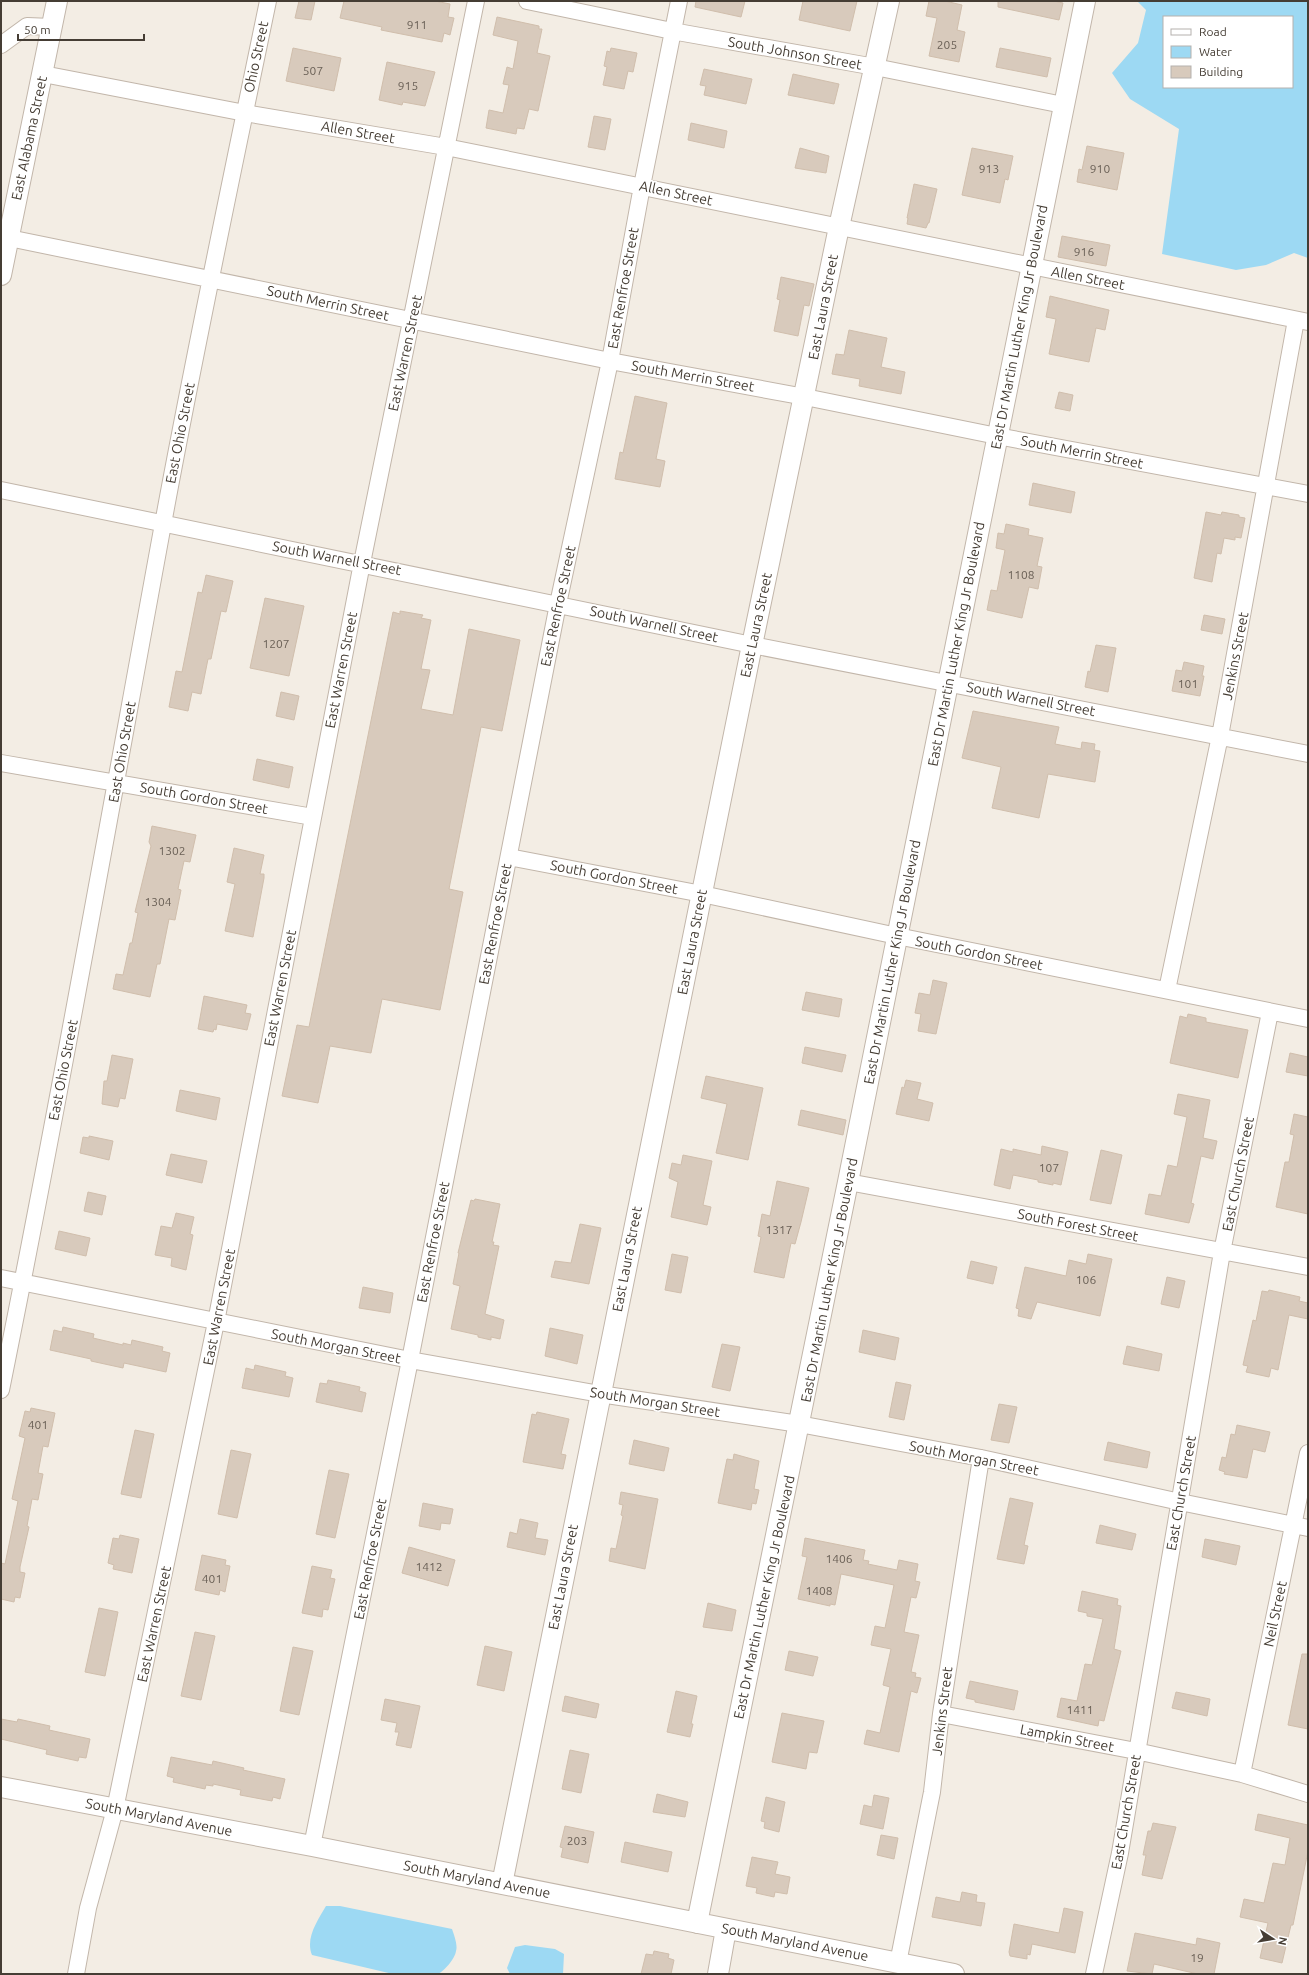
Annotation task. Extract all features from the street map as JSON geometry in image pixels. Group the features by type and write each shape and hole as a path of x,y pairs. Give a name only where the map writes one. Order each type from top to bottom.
{"street":[{"name":"East Alabama Street","path":"1,275 57,1"},
{"name":"Ohio Street","path":"245,113 268,1"},
{"name":"East Warren Street","path":"76,1974 88,1908 116,1809 216,1322 362,563 476,1"},
{"name":"South Johnson Street","path":"527,1 672,31 875,67 1063,105"},
{"name":"East Renfroe Street","path":"312,1846 410,1360 558,604 610,362 678,1"},
{"name":"East Laura Street","path":"502,1884 752,645 805,397 839,227 889,1"},
{"name":"East Dr Martin Luther King Jr Boulevard","path":"698,1923 1085,1"},
{"path":"1,45 27,26 52,27"},
{"name":"Allen Street","path":"43,74 245,113 446,147 1302,321"},
{"name":"East Ohio Street","path":"1,1390 23,1283 117,784 163,523 210,279 245,113"},
{"name":"South Merrin Street","path":"9,238 610,362 805,397 997,436 1308,494"},
{"name":"Jenkins Street","path":"1167,990 1220,736 1267,486 1302,321"},
{"name":"South Warnell Street","path":"1,490 362,563 752,645 1308,754"},
{"name":"South Gordon Street","path":"1,763 313,817"},
{"name":"South Gordon Street","path":"509,857 702,894 897,936 1270,1012 1308,1018"},
{"name":"East Church Street","path":"1094,1974 1120,1853 1136,1751 1222,1252 1270,1012"},
{"name":"South Forest Street","path":"848,1182 1308,1267"},
{"name":"South Morgan Street","path":"1,1278 410,1360 600,1394 799,1424 981,1458 1180,1502 1301,1526"},
{"name":"Neil Street","path":"1242,1774 1301,1526 1308,1453"},
{"name":"Jenkins Street","path":"898,1963 932,1792 941,1714 981,1458"},
{"name":"Lampkin Street","path":"941,1714 1136,1751 1242,1774 1308,1794"},
{"name":"South Maryland Avenue","path":"1,1787 312,1846 954,1974"},
{"path":"718,1974 726,1929"}],"water":[{"path":"1308,1 1308,258 1294,253 1266,265 1236,270 1162,254 1179,129 1130,99 1112,73 1138,43 1146,10 1138,2"},
{"path":"326,1906 340,1906 452,1929 456,1943 454,1958 438,1974 393,1974 312,1955 310,1942 313,1929"},
{"path":"525,1945 555,1949 564,1954 563,1974 510,1974 507,1968 515,1947"}],"building":[{"path":"299,1 315,1 311,20 295,18"},
{"path":"344,1 435,1 450,4 448,17 454,18 450,35 444,33 442,42 381,30 382,27 340,18"},
{"path":"696,1 745,1 741,17 695,7"},
{"path":"803,1 857,1 850,31 799,20"},
{"path":"929,1 945,1 962,5 957,30 965,32 959,62 929,56 937,18 926,16"},
{"path":"998,1 1054,1 1063,3 1059,20 998,7"},
{"path":"497,17 539,26 539,29 542,29 537,53 550,56 538,111 529,109 524,129 517,128 516,134 486,128 489,110 503,113 509,85 503,84 507,67 513,69 518,41 493,35"},
{"path":"293,48 341,58 334,91 286,81"},
{"path":"611,48 637,53 633,72 628,71 624,89 603,85 607,67 604,66 607,51 610,52"},
{"path":"1000,48 1051,58 1047,77 996,67"},
{"path":"387,62 435,72 425,106 403,102 402,105 379,100"},
{"path":"704,69 752,79 746,104 704,95 706,86 700,85"},
{"path":"793,74 839,84 834,104 788,95"},
{"path":"594,116 611,119 605,150 588,147"},
{"path":"691,123 727,131 724,148 688,140"},
{"path":"1087,146 1124,153 1117,190 1077,182 1079,169 1082,170"},
{"path":"800,148 829,156 826,173 795,168"},
{"path":"972,148 1013,156 1008,180 1005,179 1000,203 962,195"},
{"path":"914,184 937,189 929,223 926,228 907,224"},
{"path":"1062,236 1110,245 1106,266 1058,257"},
{"path":"781,277 814,284 809,306 804,305 798,336 774,331 780,300 777,299"},
{"path":"1050,296 1109,310 1105,330 1096,328 1089,362 1049,354 1056,319 1046,317"},
{"path":"849,330 887,338 881,367 905,372 901,394 859,386 860,379 832,374 836,354 844,355"},
{"path":"1059,392 1073,395 1070,411 1055,408"},
{"path":"635,396 667,403 656,459 665,461 660,487 615,479 620,452 623,453"},
{"path":"1033,483 1075,492 1071,513 1029,505"},
{"path":"1206,512 1221,515 1222,512 1239,515 1239,517 1245,518 1241,538 1235,537 1235,540 1224,538 1221,554 1217,553 1212,582 1194,578"},
{"path":"1006,524 1029,529 1028,535 1043,538 1037,566 1042,567 1038,589 1029,587 1022,618 987,610 991,590 997,591 1005,550 996,548 998,533 1004,534"},
{"path":"206,575 233,581 226,612 221,611 211,659 208,659 201,694 192,692 188,711 169,707 176,671 182,672 198,592 202,593"},
{"path":"265,598 304,606 289,676 250,668"},
{"path":"400,611 423,615 421,618 431,620 421,669 430,670 421,709 453,715 469,629 520,640 502,731 481,727 449,889 463,892 440,1010 382,999 371,1053 330,1046 318,1103 282,1096 297,1025 309,1027 393,612 400,614"},
{"path":"1204,615 1225,619 1222,634 1201,630"},
{"path":"1096,645 1116,648 1108,692 1085,687"},
{"path":"1184,662 1204,666 1202,676 1204,676 1200,696 1172,691 1176,670 1182,671"},
{"path":"281,692 299,696 294,720 276,716"},
{"path":"973,711 1059,727 1055,744 1081,749 1082,742 1095,744 1094,750 1100,751 1095,782 1048,774 1039,818 992,808 1001,767 962,758"},
{"path":"257,759 293,767 289,788 253,780"},
{"path":"152,826 196,835 190,862 184,861 178,889 181,890 175,920 169,919 160,964 157,964 150,997 113,989 116,974 123,975 130,943 132,943 138,913 135,912 151,846 149,842"},
{"path":"234,848 264,855 260,874 264,874 264,878 253,937 225,931 235,884 227,882"},
{"path":"933,980 947,983 936,1034 918,1031 921,1014 915,1013 919,993 930,995"},
{"path":"806,992 842,999 839,1017 802,1010"},
{"path":"204,996 247,1005 245,1013 251,1014 247,1030 217,1024 216,1030 214,1029 213,1032 198,1029"},
{"path":"1188,1014 1206,1018 1206,1022 1248,1030 1238,1078 1170,1063 1180,1016 1187,1018"},
{"path":"805,1047 846,1055 842,1072 802,1063"},
{"path":"1290,1053 1308,1057 1308,1076 1286,1072"},
{"path":"112,1055 133,1059 125,1099 120,1098 118,1107 102,1104 104,1081 107,1081"},
{"path":"706,1076 763,1088 748,1160 716,1153 727,1104 701,1098"},
{"path":"906,1080 921,1083 917,1099 933,1103 929,1121 896,1114 902,1087 904,1088"},
{"path":"180,1090 220,1098 216,1120 176,1111"},
{"path":"1178,1094 1210,1100 1203,1138 1217,1141 1213,1159 1201,1156 1191,1203 1194,1204 1189,1223 1145,1214 1149,1194 1161,1196 1168,1165 1177,1167 1187,1117 1174,1114"},
{"path":"801,1110 846,1120 843,1135 798,1125"},
{"path":"1294,1114 1308,1117 1308,1214 1276,1207 1285,1162 1289,1162 1294,1135 1290,1134"},
{"path":"89,1136 113,1141 109,1160 80,1153 83,1137 89,1138"},
{"path":"1042,1146 1068,1152 1061,1185 1038,1182 1038,1180 1013,1175 1010,1189 994,1185 1001,1149 1013,1152 1013,1149 1041,1155"},
{"path":"1101,1150 1122,1155 1111,1204 1090,1200"},
{"path":"171,1154 207,1161 202,1183 166,1175"},
{"path":"683,1155 712,1161 703,1205 711,1207 707,1225 671,1217 678,1182 669,1178 672,1163 681,1165"},
{"path":"777,1181 809,1188 795,1244 791,1243 784,1278 754,1272 761,1237 758,1236 762,1214 770,1216"},
{"path":"88,1192 106,1196 102,1215 84,1211"},
{"path":"475,1199 500,1204 492,1242 494,1242 493,1245 499,1246 485,1314 504,1320 500,1339 491,1337 491,1340 478,1337 478,1335 451,1329 460,1286 453,1284 458,1253 471,1200 474,1201"},
{"path":"176,1213 194,1217 190,1234 193,1235 186,1270 171,1266 172,1258 155,1255 161,1226 172,1228"},
{"path":"580,1224 601,1228 589,1284 551,1277 555,1261 571,1263"},
{"path":"59,1231 90,1238 86,1256 55,1249"},
{"path":"672,1254 688,1257 681,1293 665,1290"},
{"path":"1088,1254 1112,1259 1100,1316 1037,1302 1031,1319 1018,1316 1019,1309 1016,1308 1025,1267 1066,1276 1069,1260 1086,1264"},
{"path":"971,1261 997,1267 993,1284 967,1278"},
{"path":"1167,1277 1185,1281 1179,1308 1161,1304"},
{"path":"363,1287 393,1293 390,1313 359,1308"},
{"path":"1269,1290 1300,1297 1299,1301 1308,1303 1308,1319 1289,1315 1278,1370 1271,1368 1269,1377 1246,1372 1248,1366 1243,1365 1253,1320 1256,1321 1262,1291 1268,1292"},
{"path":"63,1327 94,1334 93,1338 123,1345 123,1343 131,1345 132,1340 163,1347 162,1351 170,1353 166,1372 124,1363 123,1368 50,1350 54,1330 62,1332"},
{"path":"550,1328 583,1335 577,1364 545,1356"},
{"path":"863,1330 899,1338 895,1360 859,1352"},
{"path":"722,1344 740,1347 730,1391 712,1387"},
{"path":"1127,1346 1162,1354 1159,1371 1123,1364"},
{"path":"255,1365 286,1372 285,1376 293,1378 289,1397 242,1388 246,1368 254,1370"},
{"path":"328,1380 360,1387 359,1391 366,1393 362,1412 316,1402 320,1383 327,1384"},
{"path":"896,1382 911,1385 904,1420 889,1417"},
{"path":"999,1404 1017,1407 1009,1443 991,1440"},
{"path":"31,1408 55,1413 48,1447 43,1446 38,1473 43,1474 38,1500 32,1499 27,1526 29,1527 20,1567 20,1572 25,1573 20,1598 15,1597 14,1602 1,1599 1,1563 5,1564 18,1501 12,1499 25,1438 19,1436 25,1411 30,1412"},
{"path":"537,1412 569,1419 561,1454 566,1455 563,1469 523,1462 532,1414 536,1415"},
{"path":"1237,1425 1270,1432 1265,1452 1253,1449 1247,1478 1224,1474 1225,1472 1219,1470 1222,1457 1226,1458 1231,1434 1235,1435"},
{"path":"135,1430 154,1434 141,1498 121,1494"},
{"path":"634,1440 669,1448 664,1471 629,1464"},
{"path":"1108,1442 1150,1452 1147,1468 1104,1460"},
{"path":"231,1450 251,1454 237,1518 218,1514"},
{"path":"734,1454 759,1461 754,1489 759,1490 756,1504 752,1503 751,1510 718,1503 727,1459 733,1460"},
{"path":"329,1470 349,1474 335,1538 316,1534"},
{"path":"621,1492 658,1499 645,1569 609,1561 611,1548 616,1549 623,1516 621,1515 623,1505 619,1504"},
{"path":"1010,1498 1033,1503 1024,1545 1028,1546 1024,1564 997,1559"},
{"path":"423,1503 453,1509 450,1524 441,1523 440,1530 419,1526"},
{"path":"520,1519 538,1523 535,1538 548,1540 545,1555 507,1547 510,1532 517,1534"},
{"path":"1100,1525 1136,1534 1132,1550 1096,1543"},
{"path":"120,1535 139,1539 132,1573 113,1569 114,1565 108,1563 113,1538 119,1539"},
{"path":"805,1538 865,1550 863,1560 869,1561 868,1564 897,1570 899,1560 918,1564 915,1581 920,1582 916,1598 911,1597 904,1632 919,1635 911,1672 916,1673 915,1677 921,1678 917,1693 911,1691 899,1752 864,1744 867,1730 880,1733 890,1687 883,1685 891,1649 871,1645 875,1626 885,1628 894,1585 841,1574 835,1605 830,1604 830,1606 798,1599 807,1557 802,1556"},
{"path":"1205,1539 1240,1546 1236,1565 1202,1557"},
{"path":"409,1547 455,1560 448,1586 402,1573"},
{"path":"202,1555 226,1560 225,1565 230,1566 225,1592 220,1590 219,1595 195,1590"},
{"path":"312,1566 332,1570 330,1578 335,1579 328,1610 323,1609 322,1617 302,1613"},
{"path":"1082,1591 1118,1599 1117,1605 1121,1606 1114,1649 1121,1651 1104,1721 1099,1720 1098,1726 1057,1717 1061,1698 1077,1701 1085,1664 1092,1665 1103,1619 1087,1616 1087,1613 1078,1611"},
{"path":"708,1603 736,1610 732,1631 703,1627"},
{"path":"99,1608 118,1612 105,1676 85,1672"},
{"path":"195,1632 215,1636 201,1700 181,1696"},
{"path":"485,1646 512,1652 504,1691 477,1685"},
{"path":"293,1647 313,1651 299,1715 280,1711"},
{"path":"789,1651 818,1657 813,1676 785,1670"},
{"path":"1302,1654 1308,1654 1308,1729 1288,1725"},
{"path":"970,1681 1018,1691 1014,1710 975,1702 975,1700 966,1698"},
{"path":"676,1691 697,1696 691,1724 693,1724 690,1737 667,1732"},
{"path":"1176,1692 1210,1699 1207,1716 1172,1708"},
{"path":"565,1696 599,1704 596,1718 562,1711"},
{"path":"385,1699 420,1706 411,1748 396,1745 399,1732 395,1732 397,1723 381,1720"},
{"path":"782,1713 824,1721 817,1753 809,1752 806,1769 772,1762"},
{"path":"1,1719 17,1722 18,1719 50,1726 49,1730 90,1739 86,1758 79,1757 78,1761 46,1754 47,1750 1,1739"},
{"path":"570,1750 589,1754 581,1793 562,1789"},
{"path":"171,1757 212,1765 213,1761 244,1768 243,1770 285,1779 280,1799 273,1797 272,1801 240,1795 241,1790 213,1784 213,1786 206,1785 205,1789 173,1782 174,1778 167,1776"},
{"path":"657,1794 688,1802 685,1817 653,1812"},
{"path":"874,1795 889,1798 883,1829 860,1824 864,1805 872,1807"},
{"path":"766,1797 785,1802 779,1832 764,1828 765,1822 761,1821"},
{"path":"1258,1814 1308,1825 1308,1851 1293,1925 1291,1925 1282,1963 1260,1958 1268,1923 1240,1917 1244,1899 1264,1903 1273,1863 1285,1865 1290,1838 1255,1830"},
{"path":"1153,1823 1176,1827 1162,1879 1142,1875 1146,1855 1143,1855 1148,1831 1151,1831"},
{"path":"565,1826 594,1832 588,1863 561,1857 563,1848 560,1847"},
{"path":"881,1835 898,1838 894,1859 877,1855"},
{"path":"625,1842 672,1852 668,1872 621,1862"},
{"path":"752,1857 778,1862 775,1874 790,1877 787,1894 775,1892 774,1897 756,1893 757,1888 746,1886"},
{"path":"962,1892 977,1895 976,1902 985,1903 981,1926 932,1917 936,1897 960,1902"},
{"path":"1064,1908 1083,1912 1075,1953 1032,1944 1030,1955 1027,1954 1027,1959 1010,1956 1009,1952 1014,1924 1059,1933"},
{"path":"1135,1933 1196,1945 1197,1938 1220,1943 1214,1974 1198,1974 1154,1964 1152,1974 1127,1971"},
{"path":"654,1951 669,1954 668,1958 674,1960 671,1974 641,1974 646,1954 653,1955"}]}
